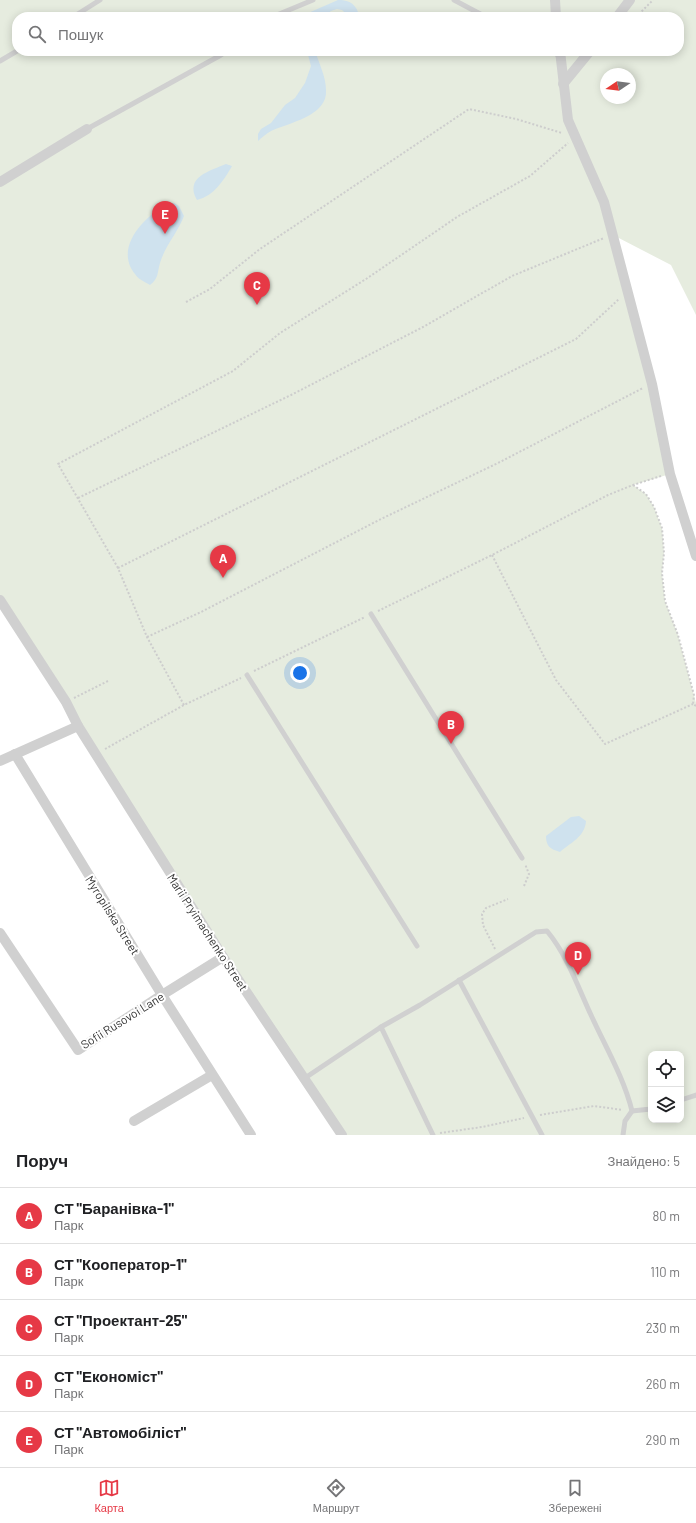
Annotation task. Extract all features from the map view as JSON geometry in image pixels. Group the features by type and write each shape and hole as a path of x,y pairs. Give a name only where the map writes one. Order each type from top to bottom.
{"street":[{"path":"555,0 556,12"},
{"path":"621,12 630,0"},
{"path":"560,56 568,120 604,202 652,384 670,474 696,556"},
{"path":"563,84 586,56"},
{"path":"0,182 87,129"},
{"name":"Marii Pryimachenko Street","path":"0,600 66,702 78,726 97,754 223,957 342,1135"},
{"path":"0,761 78,726"},
{"name":"Myropilska Street","path":"15,754 162,995 251,1135"},
{"name":"Sofii Rusovoi Lane","path":"0,933 78,1050 223,957"},
{"path":"134,1121 212,1075"}],"lane":[{"path":"80,12 100,0"},
{"path":"284,12 313,0"},
{"path":"454,0 477,12"},
{"path":"0,61 12,54"},
{"path":"87,129 222,56"},
{"path":"371,614 522,858"},
{"path":"247,675 417,946"},
{"path":"305,1078 381,1027 420,1005 498,955 536,932 547,931 553,938 567,962 620,1077 632,1111"},
{"path":"459,980 542,1135"},
{"path":"381,1027 433,1135"},
{"path":"684,1099 696,1095"},
{"path":"623,1135 625,1121 632,1111 648,1109"}],"path":[{"path":"641,12 653,0"},
{"path":"186,302 210,289 260,249 469,109 516,119 575,137"},
{"path":"184,705 147,637 118,568 58,464 233,371 280,333 366,279 457,217 530,176 575,137"},
{"path":"78,498 291,395 423,327 512,276 612,234"},
{"path":"118,568 576,338 628,292"},
{"path":"147,637 201,612 652,384"},
{"path":"97,754 184,705 492,555 608,495 633,485 670,474"},
{"path":"633,485 646,494 654,507 662,528 664,553 662,573 665,601 678,635 694,695 693,704"},
{"path":"492,555 556,680 605,744 693,704"},
{"path":"66,702 108,681"},
{"path":"522,858 529,874 524,886"},
{"path":"498,955 483,925 482,914 486,908 508,899"}],"shaded area":[{"path":"0,0 696,0 696,315 671,265 613,235 670,474 633,485 646,494 654,507 662,528 664,553 662,573 665,601 678,635 696,703 696,1135 342,1135 0,600"}],"water":[{"path":"338,0 344,0 352,4 358,12 344,12 337,9 330,12 310,12"},
{"path":"308,56 317,56 325,80 326,90 325,99 321,106 306,117 271,131 258,141 258,134 261,129 271,123 285,105 295,98 305,83 311,66"},
{"path":"226,164 232,166 218,187 209,195 197,200 194,192 196,180 206,172"},
{"path":"169,203 174,203 179,206 184,216 162,257 156,278 150,285 136,276 129,264 128,253 130,243 142,224 160,208"},
{"path":"579,816 586,821 585,827 580,835 560,852 549,847 546,836 571,817"}],"place":[{"name":"СТ \"Автомобіліст\"","path":"165,234"},
{"name":"СТ \"Проектант-25\"","path":"257,305"},
{"name":"СТ \"Баранівка-1\"","path":"223,578"},
{"name":"СТ \"Кооператор-1\"","path":"451,744"},
{"name":"СТ \"Економіст\"","path":"578,975"}]}
